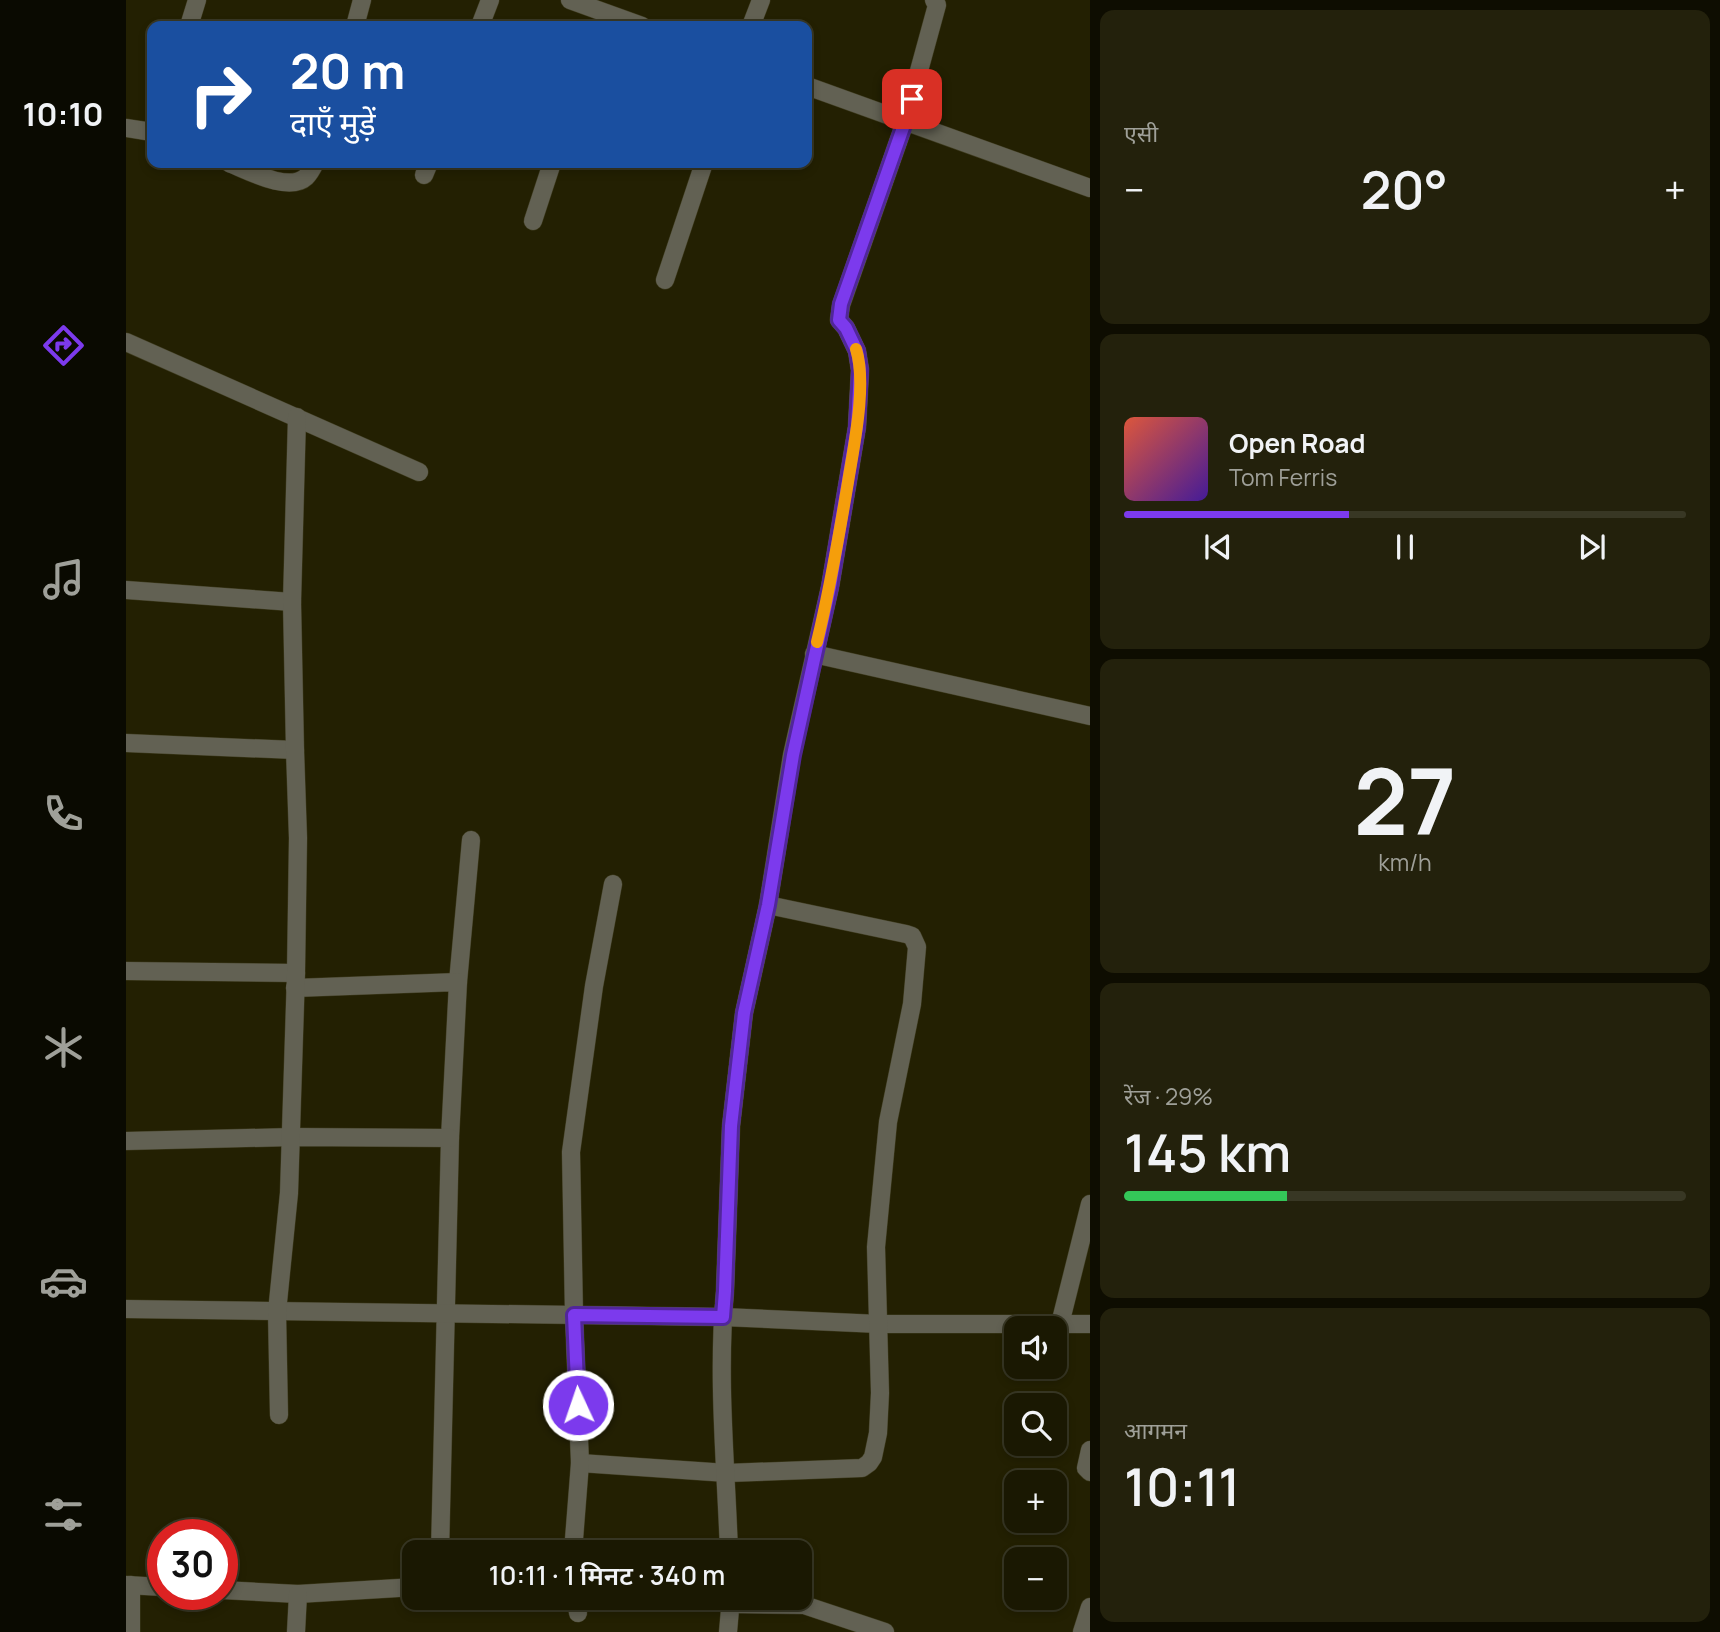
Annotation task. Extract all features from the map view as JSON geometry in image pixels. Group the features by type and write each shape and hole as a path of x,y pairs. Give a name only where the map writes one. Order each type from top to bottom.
{"street":[{"path":"191,21 197,0"},
{"path":"356,21 362,0"},
{"path":"482,21 490,0"},
{"path":"570,0 600,19"},
{"path":"753,21 761,0"},
{"path":"729,1540 723,1317 731,1126 744,1013 768,905 793,755 830,587 857,427 860,370 857,351 839,320 841,304 905,122 937,5 934,0"},
{"path":"812,88 1087,187 1090,169"},
{"path":"126,128 147,131"},
{"path":"242,168 278,182 295,182 304,179 312,168"},
{"path":"533,221 550,168"},
{"path":"665,280 703,168"},
{"path":"126,342 419,472"},
{"path":"279,1415 277,1312 292,1138 298,838 292,602 297,417"},
{"path":"126,590 292,602"},
{"path":"814,654 1090,716"},
{"path":"126,743 295,750"},
{"path":"440,1540 450,1138 458,982 471,840"},
{"path":"574,1540 580,1463 571,1152 594,986 613,884"},
{"path":"580,1463 727,1473 862,1468 873,1457 880,1393 876,1247 887,1134 912,1004 917,947 912,936 906,934 768,905"},
{"path":"126,971 295,981 458,982"},
{"path":"126,1141 450,1138"},
{"path":"1062,1316 1090,1204"},
{"path":"126,1309 723,1317 879,1324 1004,1324"},
{"path":"1067,1324 1090,1324"},
{"path":"1090,1450 1086,1468 1090,1472"},
{"path":"131,1632 128,1585 147,1586"},
{"path":"238,1591 298,1594 402,1588"},
{"path":"296,1632 298,1594"},
{"path":"1082,1632 1090,1607"},
{"path":"812,1608 885,1632"},
{"path":"728,1632 730,1610"}],"slow traffic":[{"path":"817,642 830,587 857,427 860,370 856,349"}],"route":[{"path":"578,1405 574,1315 723,1317 731,1126 744,1013 768,905 793,755 830,587 857,427 860,370 857,351 839,320 841,304 912,99"}]}
